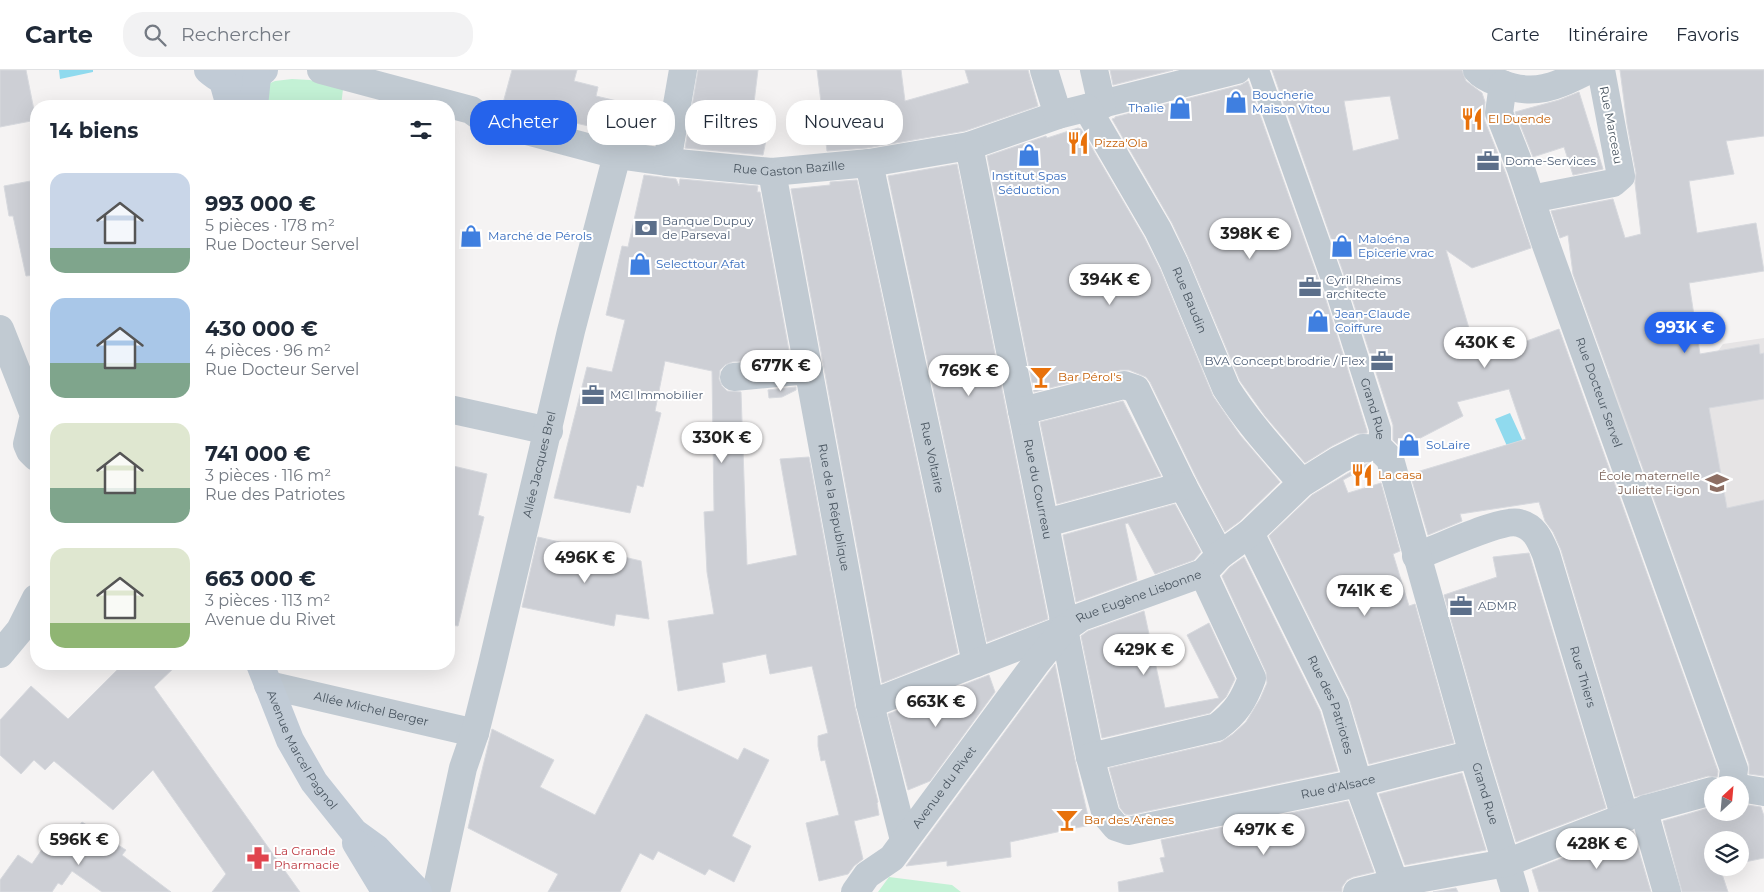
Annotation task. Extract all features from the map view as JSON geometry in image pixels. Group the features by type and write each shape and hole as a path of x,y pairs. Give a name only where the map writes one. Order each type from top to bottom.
{"main road":[{"path":"221,86 246,82 260,73"},
{"path":"255,100 260,73"},
{"name":"Avenue Marcel Pagnol","path":"264,675 294,748 314,782 354,832 376,848 418,892"},
{"name":"Avenue Marcel Pagnol","path":"354,832 356,844 382,886 388,892"}],"street":[{"path":"667,162 683,70"},
{"path":"1044,70 1058,115"},
{"name":"Rue Baudin","path":"1094,70 1094,106 1174,263 1226,388 1236,404 1302,483"},
{"name":"Rue Gaston Bazille","path":"455,106 471,110 485,120 616,155 772,172 869,163 969,146 1058,115 1237,70"},
{"name":"Grand Rue","path":"1258,70 1338,296 1380,429 1380,449 1390,459 1473,754 1515,892"},
{"path":"1477,70 1481,75 1502,84 1540,90 1561,84 1589,70"},
{"name":"Rue Marceau","path":"1531,199 1613,182 1621,176 1601,70"},
{"name":"Rue Gaston Bazille","path":"332,73 433,100"},
{"name":"Rue Docteur Servel","path":"1502,84 1499,113 1734,769 1733,776"},
{"name":"Rue du Courreau","path":"969,146 1046,523 1064,629 1090,757 1106,815 1116,827"},
{"name":"Allée Jacques Brel","path":"436,892 463,768 475,733 549,432 571,331 616,155"},
{"name":"Rue Voltaire","path":"869,163 976,663"},
{"name":"Rue de la République","path":"772,172 870,704 904,840"},
{"path":"0,329 30,403"},
{"path":"734,378 809,370"},
{"path":"1022,411 1124,385 1136,389 1183,486 1252,678 1244,699 1226,720 1217,727 1090,757"},
{"path":"455,410 549,432"},
{"path":"30,433 27,444 30,451"},
{"name":"Rue Eugène Lisbonne","path":"870,704 1064,629 1081,617 1211,564 1250,533 1302,483 1339,460 1364,448 1380,449"},
{"path":"1046,523 1183,486"},
{"name":"Rue Thiers","path":"1416,556 1501,523 1518,522 1530,528 1539,536 1635,814 1648,822 1667,892"},
{"name":"Rue des Patriotes","path":"1250,533 1335,704 1358,783 1397,887"},
{"path":"0,654 20,630 30,610"},
{"name":"Avenue du Rivet","path":"855,892 867,875 892,858 1036,663 1064,629"},
{"name":"Allée Michel Berger","path":"264,675 475,733"},
{"name":"Rue d'Alsace","path":"1116,827 1128,831 1358,783 1473,754"},
{"path":"1749,790 1764,792"},
{"path":"1357,892 1397,887 1506,863 1635,814 1704,793"}],"shaded area":[{"name":"École maternelle Juliette Figon","path":"1764,338 1764,628 1734,549 1723,486 1671,493 1665,457 1635,461 1607,381 1610,377 1712,360 1723,344"}],"green space":[{"path":"292,79 310,80 343,89 342,100 260,100 266,85 275,81"},
{"path":"889,877 952,885 961,892 878,892"}],"water":[{"path":"59,70 93,70 93,72 60,79"},
{"path":"1510,413 1526,448 1511,455 1495,419"}],"building":[{"path":"0,70 26,70 32,100 30,100 30,121 0,127"},
{"path":"512,70 577,70 574,81 598,87 596,96 613,100 587,100 587,126 577,123 577,100 504,100"},
{"path":"698,70 758,70 754,100 693,100"},
{"path":"817,70 901,70 905,101 969,83 965,70 1028,70 1038,106 965,131 903,142 903,100 821,100"},
{"path":"1110,70 1173,70 1113,85"},
{"path":"1272,70 1462,70 1466,81 1482,93 1485,102 1484,119 1506,174 1531,248 1472,268 1446,250 1478,359 1559,329 1718,771 1717,776 1704,776 1635,797 1561,550 1553,532 1545,521 1539,502 1460,514 1462,521 1428,535 1410,474 1526,439 1509,389 1457,402 1463,416 1401,448 1393,440 1393,425 1350,292","holes":["1390,96 1399,139 1353,151 1344,101"]},
{"path":"1620,70 1764,70 1764,136 1726,141 1734,174 1689,181 1697,233 1756,223 1764,271 1689,283 1700,354 1759,344 1760,354 1764,353 1764,399 1709,408 1727,508 1764,500 1764,776 1749,774 1749,764 1573,274 1568,235 1560,238 1551,211 1613,199 1625,238 1641,234 1635,183 1636,173"},
{"path":"1248,81 1326,300 1367,431 1367,433 1356,434 1332,446 1305,463 1265,416 1240,381 1172,223 1112,119 1241,85"},
{"path":"1579,92 1603,169 1573,175 1564,147 1533,157 1515,112 1559,100"},
{"path":"1078,128 1081,129 1144,237 1160,269 1213,396 1240,435 1280,482 1240,521 1225,532 1146,377 1129,370 1120,370 1034,392 987,156 1046,136 1047,138"},
{"path":"686,145 765,145 763,155 685,148"},
{"path":"826,145 884,145 867,148 827,151"},
{"path":"957,164 1048,619 987,642 888,176"},
{"path":"644,175 676,179 679,186 680,179 758,186 757,192 760,192 790,356 732,362 720,370 719,379 727,391 741,392 747,565 797,555 780,459 809,457 855,707 878,802 879,815 854,821 863,859 848,874 819,881 806,823 839,815 825,760 821,761 818,746 818,736 828,733 812,666 770,674 766,654 722,663 725,682 678,691 668,621 714,614 707,572 704,512 714,511 712,371 665,361 655,411 661,413 643,487 637,485 630,513 554,498 587,367 612,372 625,320 606,315 622,246 628,247"},
{"path":"857,180 958,653 882,683 791,189 830,185 830,182"},
{"path":"30,181 30,276 26,276 13,216 9,216 4,186"},
{"path":"796,387 796,390 782,397 769,398 768,390"},
{"path":"1123,401 1161,476 1057,504 1040,422"},
{"path":"1366,464 1372,464 1343,480 1348,493 1381,483 1400,551 1393,554 1409,606 1415,604 1454,743 1369,764 1349,698 1269,536 1312,495"},
{"path":"455,466 487,474 478,515 484,517 458,626 455,626"},
{"path":"1175,504 1201,552 1194,560 1155,574 1128,523 1125,524 1137,580 1076,602 1063,535"},
{"path":"538,537 641,561 649,619 616,614 614,626 522,607"},
{"path":"1529,553 1606,808 1516,842 1444,595 1497,577 1493,557"},
{"path":"1244,557 1320,711 1338,771 1129,815 1125,814 1120,808 1109,768 1221,742 1246,722 1260,699 1267,683 1266,672 1222,576 1230,567"},
{"path":"1144,611 1165,708 1219,698 1187,635 1209,623 1235,679 1226,697 1210,713 1102,738 1081,636 1088,631"},
{"path":"1055,664 1090,825 1010,842 1011,857 947,866 947,861 906,866"},
{"path":"117,670 172,670 154,687 300,892 212,892 226,874 153,770 113,810 54,761 45,770 34,760 21,774 0,755 0,720 31,686 68,719"},
{"path":"989,675 995,692 930,781 908,790 888,714"},
{"path":"646,714 738,760 744,748 769,760 732,836 751,846 734,882 709,869 705,875 658,851 653,860 640,853 620,892 548,892 558,874 468,828 492,729 554,760 540,787 595,815"},
{"path":"1462,773 1486,850 1405,865 1379,794"},
{"path":"1348,801 1374,872 1347,880 1342,887 1342,892 1119,892 1118,882 1164,872 1160,858 1165,857 1161,840"},
{"path":"1749,805 1761,807 1764,816 1764,858 1749,861 1749,831 1704,831 1704,876 1723,876 1728,892 1682,892 1663,821 1704,809 1704,821 1749,821"},
{"path":"82,822 126,850 122,855 171,892 102,892 72,871 62,885 58,883 52,892 0,892 0,880 18,855 32,864 56,829 71,838"},
{"path":"1633,831 1651,892 1539,892 1532,870"},
{"path":"1456,888 1458,892 1433,892"}],"place":[{"name":"Boucherie Maison Vitou","path":"1236,102"},
{"name":"Thalie","path":"1180,108"},
{"name":"El Duende","path":"1472,119"},
{"name":"Pizza'Ola","path":"1078,143"},
{"name":"Institut Spas Séduction","path":"1029,155"},
{"name":"Dome-Services","path":"1488,161"},
{"name":"Banque Dupuy de Parseval","path":"646,228"},
{"name":"Marché de Pérols","path":"471,236"},
{"name":"Maloéna Epicerie vrac","path":"1342,246"},
{"name":"Selecttour Afat","path":"640,264"},
{"name":"Cyril Rheims architecte","path":"1310,287"},
{"name":"Jean-Claude Coiffure","path":"1318,321"},
{"name":"BVA Concept brodrie / Flex","path":"1382,361"},
{"name":"Bar Pérol's","path":"1041,377"},
{"name":"MCI Immobilier","path":"593,395"},
{"name":"SoLaire","path":"1409,445"},
{"name":"La casa","path":"1362,475"},
{"name":"École maternelle Juliette Figon","path":"1717,483"},
{"name":"ADMR","path":"1461,606"},
{"name":"Bar des Arènes","path":"1067,820"},
{"name":"La Grande Pharmacie","path":"258,858"}]}
